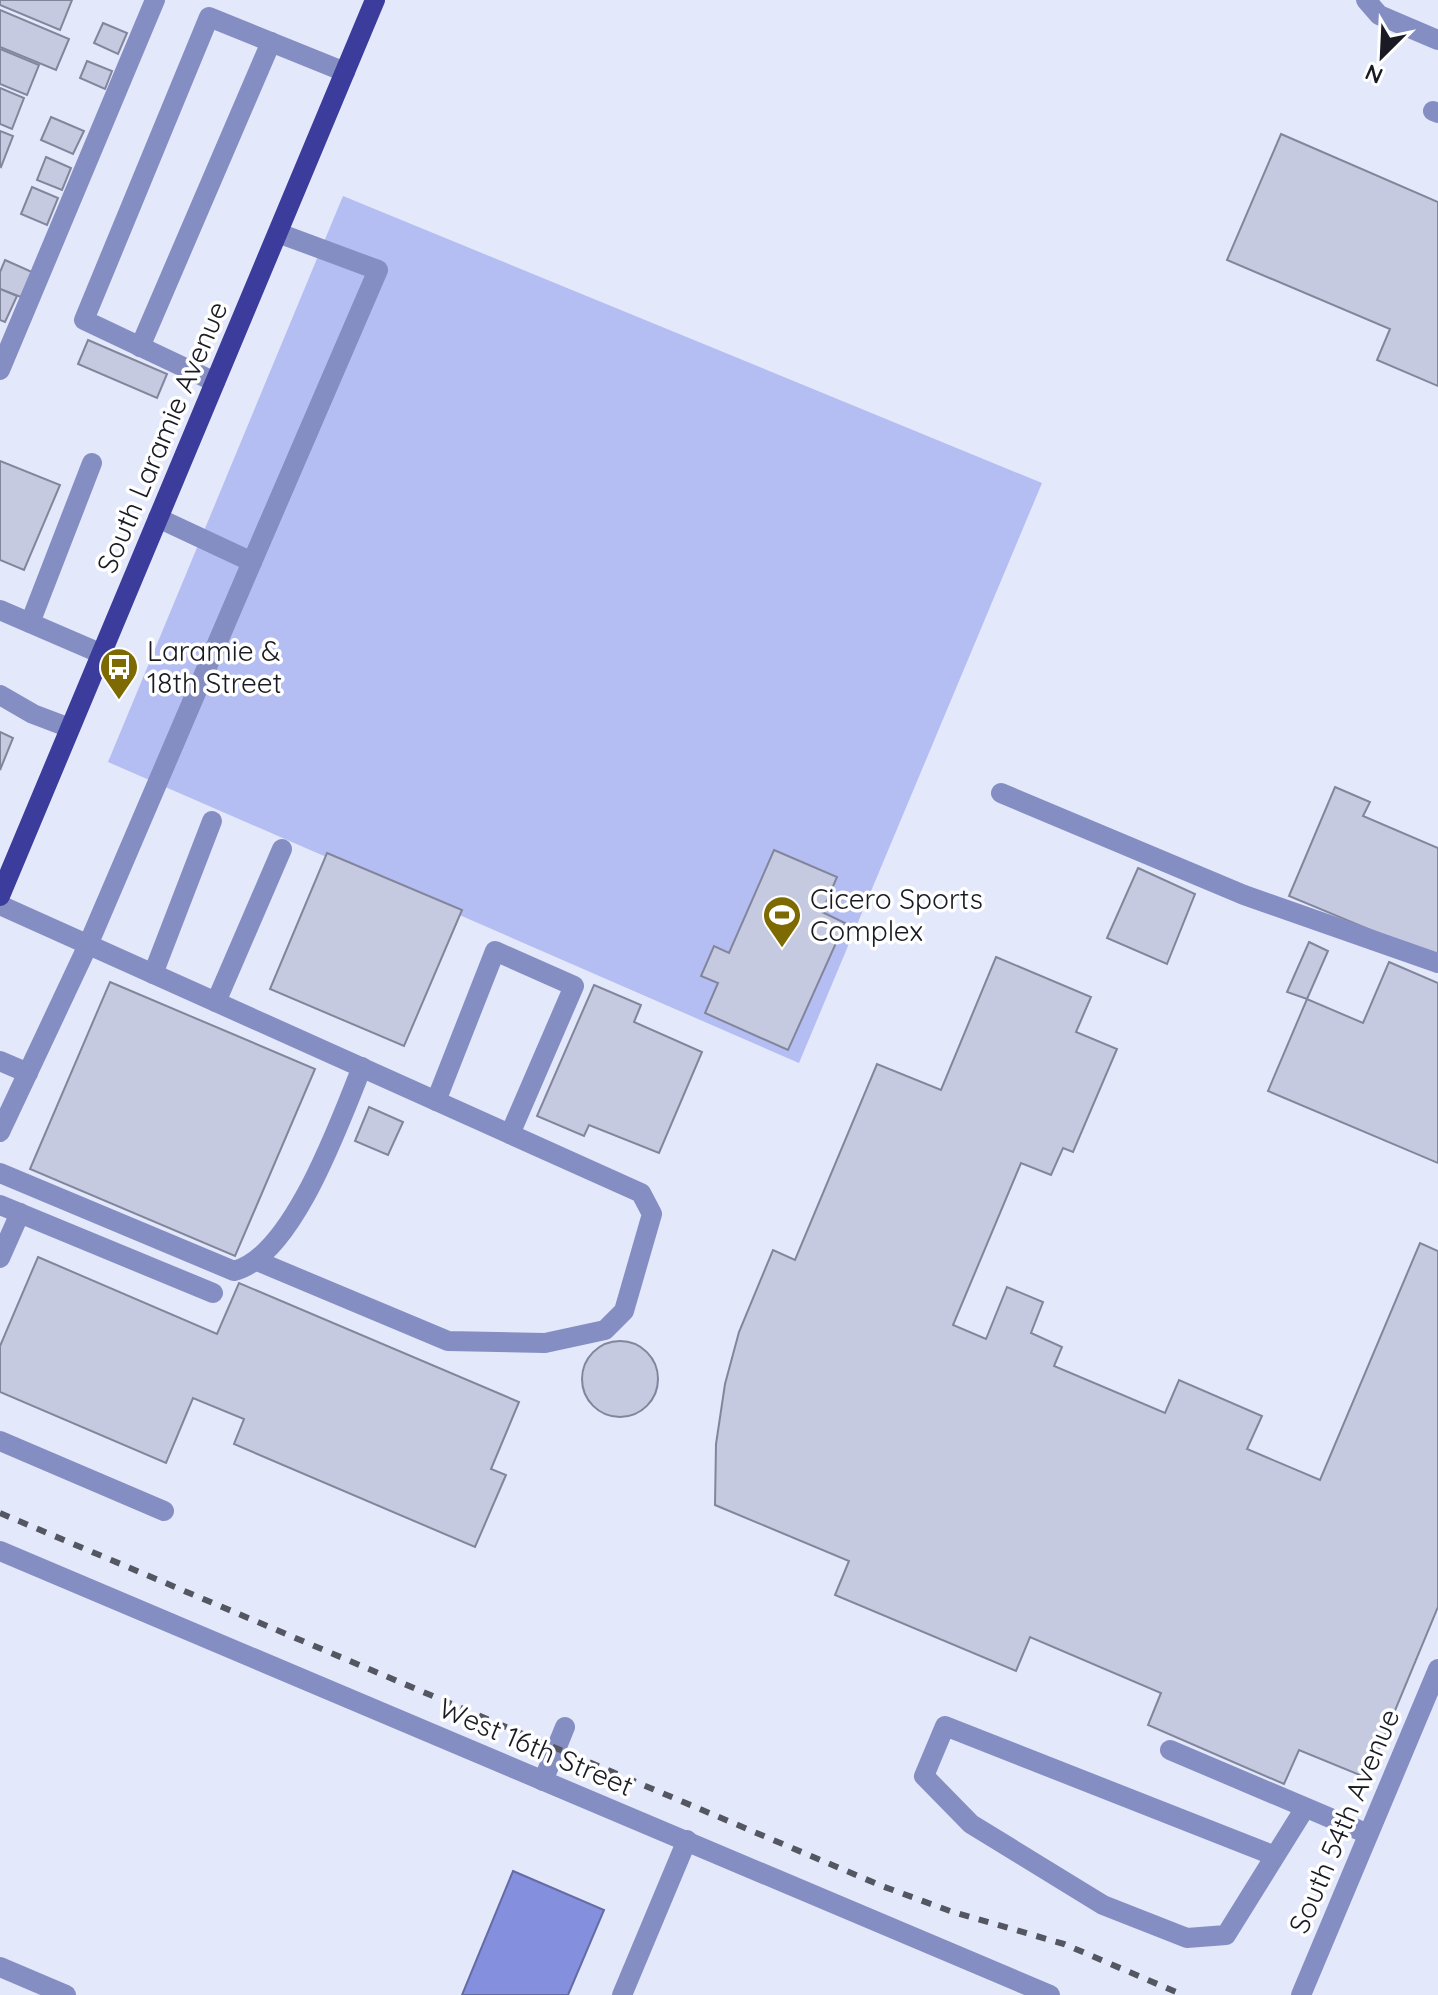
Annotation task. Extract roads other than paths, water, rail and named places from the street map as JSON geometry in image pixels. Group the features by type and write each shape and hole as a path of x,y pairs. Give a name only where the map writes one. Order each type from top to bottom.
{"main road":[{"name":"South Laramie Avenue","path":"0,896 375,0"}],"street":[{"path":"0,370 155,0"},
{"path":"1366,0 1379,15 1438,40"},
{"path":"215,382 84,320 209,17 345,72"},
{"path":"140,347 271,42"},
{"path":"0,1132 88,945 378,270 278,233"},
{"path":"30,623 92,463"},
{"path":"158,518 252,562"},
{"path":"0,610 102,654"},
{"path":"0,695 33,714 70,728"},
{"path":"1001,793 1244,895 1438,963"},
{"path":"153,974 212,821"},
{"path":"216,1002 282,849"},
{"path":"0,905 641,1193 652,1214 624,1311 605,1330 545,1343 448,1341 257,1261"},
{"path":"436,1101 495,951 574,986 510,1134"},
{"path":"0,1061 28,1073"},
{"path":"0,1173 234,1271 257,1261 286,1227 318,1172 362,1067"},
{"path":"0,1205 213,1293"},
{"path":"0,1258 20,1213"},
{"path":"0,1441 164,1511"},
{"name":"West 16th Street","path":"0,1551 1050,1995"},
{"name":"South 54th Avenue","path":"1301,1995 1438,1669"},
{"path":"1275,1856 945,1726 924,1776 971,1824 1103,1905 1187,1938 1226,1935 1305,1808"},
{"path":"543,1781 565,1727"},
{"path":"1170,1750 1368,1834"},
{"path":"622,1995 687,1840"},
{"path":"0,1967 66,1995"}],"railway":[{"path":"0,1513 882,1886 950,1911 1064,1944 1183,1995"}],"place":[{"name":"Laramie & 18th Street","path":"119,701"},
{"name":"Cicero Sports Complex","path":"782,949"}]}
